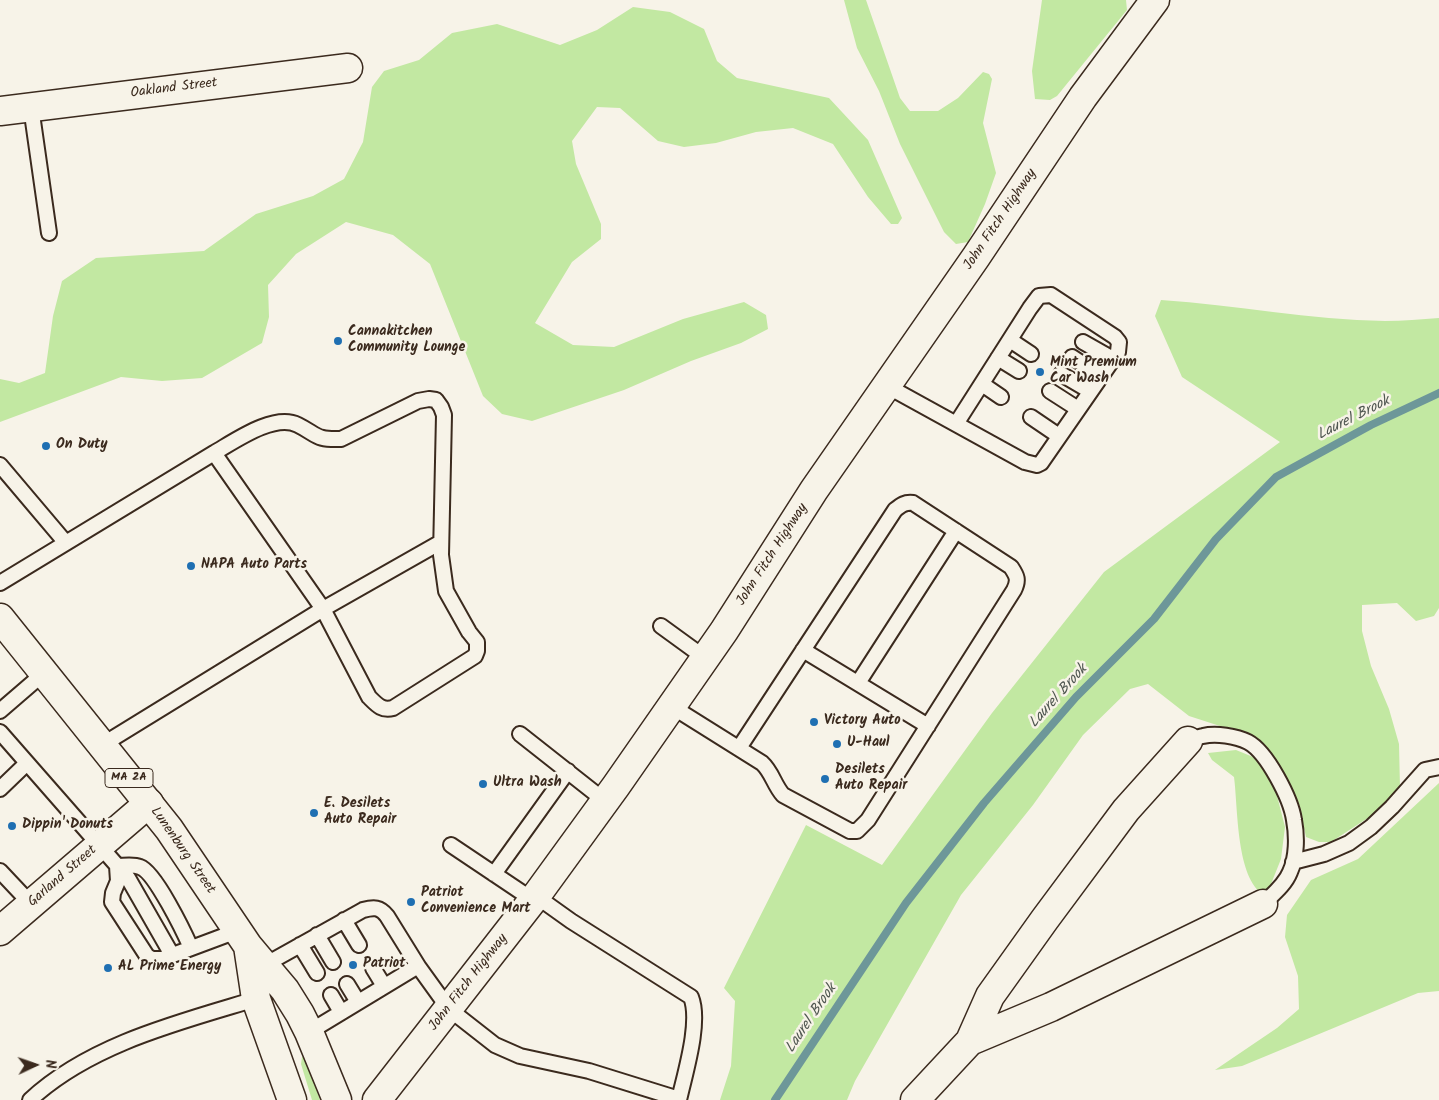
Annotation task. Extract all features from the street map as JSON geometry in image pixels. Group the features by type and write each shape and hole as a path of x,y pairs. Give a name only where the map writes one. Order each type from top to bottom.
{"main road":[{"name":"John Fitch Highway","path":"378,1100 535,898 605,801 705,658 814,490 976,257 1083,97 1155,0"},
{"name":"Oakland Street","path":"0,112 348,68"},
{"name":"Lunenburg Street","path":"3,628 44,673 149,803 169,829 250,954 285,990 309,1032 337,1100"},
{"path":"915,1100 970,1040 990,996 1126,810 1188,741"},
{"name":"Garland Street","path":"0,931 149,803"},
{"path":"970,1040 1051,1007 1263,904"},
{"name":"Lunenburg Street","path":"250,954 256,999 292,1100"}],"lane":[{"path":"30,108 49,233"},
{"path":"887,386 1030,465 1037,465 1041,463 1060,436 1120,346 1115,337 1051,295 1039,296 1036,312 1025,328 1010,340 956,424"},
{"path":"1010,340 1031,354"},
{"path":"1083,342 1113,359"},
{"path":"1072,357 1101,376"},
{"path":"998,358 1019,371"},
{"path":"1061,374 1090,391"},
{"path":"982,384 1001,397"},
{"path":"1050,391 1078,409"},
{"path":"0,583 214,453 265,425 281,422 297,424 318,438 329,440 341,439 418,400 436,400 444,415 442,565 446,591 468,632 476,642 477,651 475,656 393,708 386,710 377,706 370,697 322,609 214,453"},
{"path":"1032,417 1060,436"},
{"path":"0,464 66,543"},
{"path":"671,706 762,763 769,769 778,789 783,795 850,831 857,831 868,820 928,726 1017,582 1018,577 1011,567 913,503 907,502 900,505 894,510 739,748"},
{"path":"858,683 956,531"},
{"path":"102,745 322,609 441,542"},
{"path":"661,626 705,658"},
{"path":"803,650 928,726"},
{"path":"0,711 44,673"},
{"path":"0,732 135,888 172,955"},
{"path":"520,734 605,801"},
{"path":"1188,741 1203,736 1228,736 1249,743 1268,762 1282,787 1294,819 1296,850 1290,873 1263,904"},
{"path":"0,789 26,763"},
{"path":"1293,862 1324,854 1349,843 1392,807 1425,770 1439,767"},
{"path":"494,874 568,772"},
{"path":"117,866 118,881 113,893 112,902 147,956 152,959 158,959 191,948 250,954 300,945 363,910 376,908 382,910 418,966 450,1008 495,1046 520,1056 589,1071 679,1099 692,1041 694,1007 690,997 451,845"},
{"path":"117,866 135,866 146,870 175,915 191,948"},
{"path":"0,871 32,905"},
{"path":"344,920 359,945"},
{"path":"317,935 333,962"},
{"path":"300,945 317,973"},
{"path":"309,1032 418,966"},
{"path":"373,968 384,986"},
{"path":"347,984 358,1002"},
{"path":"330,995 341,1012"},
{"path":"30,1100 54,1079 78,1065 133,1040 182,1022 256,999"},
{"path":"40,1100 54,1079"}],"green space":[{"path":"844,0 866,0 900,98 910,111 938,111 958,98 983,72 989,74 992,79 983,123 996,173 968,242 956,244 944,232 900,144 879,91 857,48"},
{"path":"1042,0 1126,0 1127,10 1057,96 1050,100 1035,99 1032,71"},
{"path":"633,7 670,12 704,29 717,61 737,78 829,98 868,140 902,218 898,224 891,224 868,197 833,144 793,128 756,132 716,143 684,147 658,141 620,108 597,107 572,141 576,164 601,224 601,239 572,262 535,323 573,345 614,347 683,319 744,302 766,315 768,329 741,343 691,361 624,390 532,421 502,414 483,396 430,264 393,235 346,222 296,254 268,285 269,317 262,343 202,378 162,381 121,377 0,422 0,379 19,383 45,373 53,316 62,281 96,258 204,251 256,214 313,196 344,179 363,142 372,87 384,71 419,60 452,33 497,24 560,45 597,30"},
{"path":"1161,300 1357,320 1392,321 1439,318 1439,608 1434,616 1416,621 1397,603 1362,605 1362,631 1371,666 1389,709 1399,744 1400,788 1377,812 1331,842 1319,842 1306,837 1299,804 1280,768 1256,741 1223,727 1189,716 1148,684 1130,689 1083,735 1033,805 961,895 855,1081 847,1100 720,1100 731,1066 735,1001 724,988 806,825 882,865 992,713 1104,572 1280,442 1182,377 1155,316"},
{"path":"1236,750 1258,759 1274,784 1285,827 1281,859 1269,889 1261,893 1253,884 1243,855 1234,777 1212,760 1208,753"},
{"path":"1439,783 1439,991 1418,993 1242,1066 1215,1070 1277,1028 1299,1009 1298,976 1285,937 1287,915 1311,880 1358,859"},
{"path":"302,1057 305,1057 307,1060 320,1100 312,1100 301,1064"}],"waterway":[{"name":"Laurel Brook","path":"775,1100 906,903 984,803 1076,697 1154,619 1216,539 1276,477 1371,425 1439,393"}],"place":[{"name":"Cannakitchen Community Lounge","path":"338,341"},
{"name":"Mint Premium Car Wash","path":"1040,372"},
{"name":"On Duty","path":"46,446"},
{"name":"NAPA Auto Parts","path":"191,566"},
{"name":"Victory Auto","path":"814,722"},
{"name":"U-Haul","path":"837,744"},
{"name":"Desilets Auto Repair","path":"825,779"},
{"name":"Ultra Wash","path":"483,784"},
{"name":"E. Desilets Auto Repair","path":"314,813"},
{"name":"Dippin' Donuts","path":"12,826"},
{"name":"Patriot Convenience Mart","path":"411,902"},
{"name":"Patriot","path":"353,965"},
{"name":"AL Prime Energy","path":"108,968"}]}
